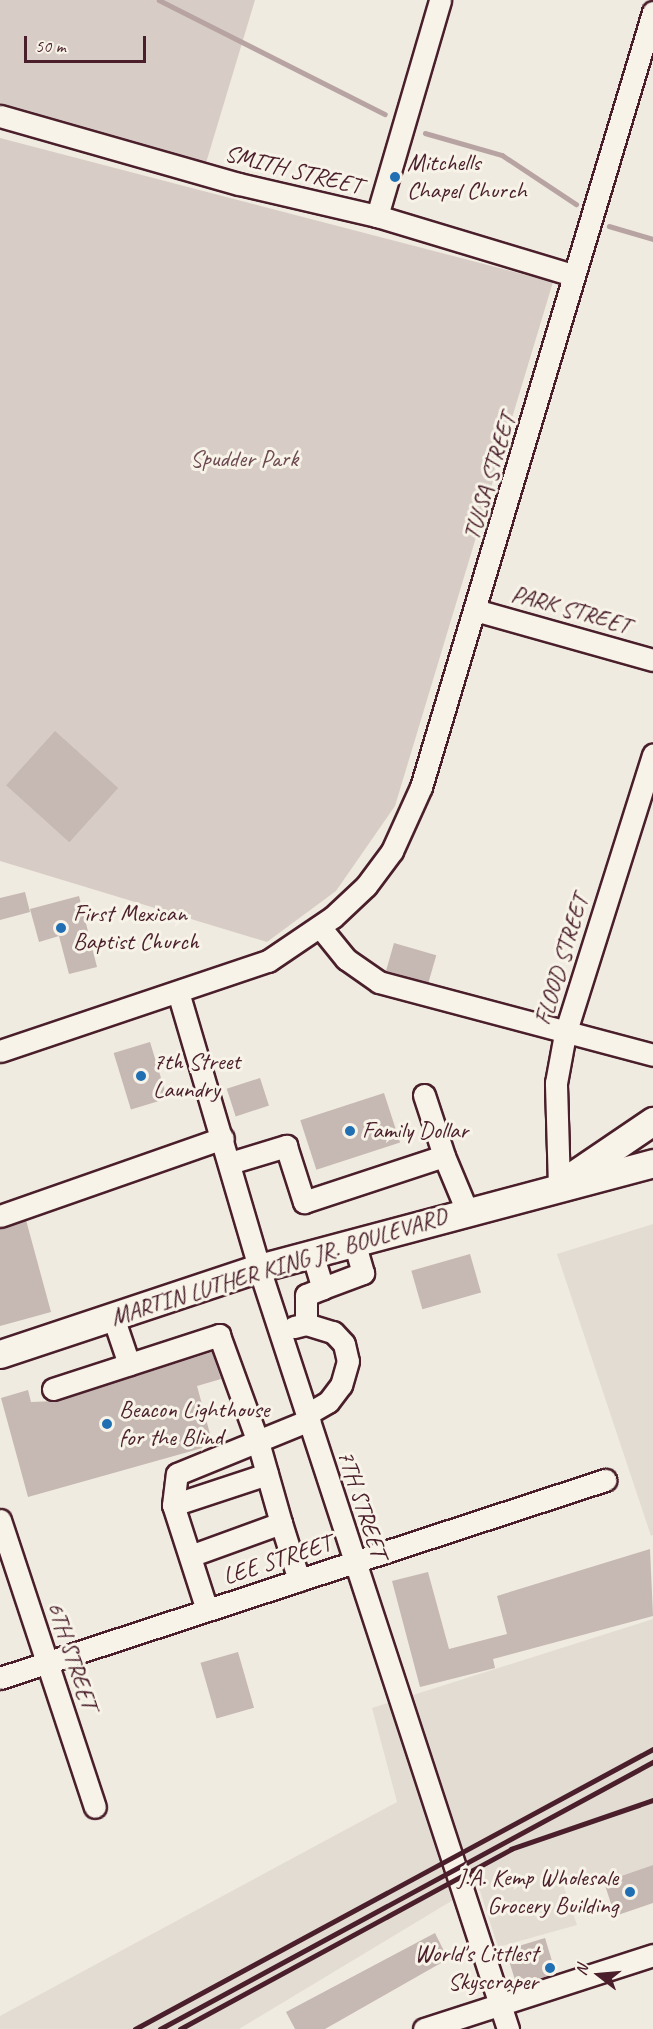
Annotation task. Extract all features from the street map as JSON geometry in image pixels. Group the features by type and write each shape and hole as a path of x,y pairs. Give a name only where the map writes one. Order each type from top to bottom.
{"main road":[{"name":"MARTIN LUTHER KING JR. BOULEVARD","path":"559,1186 653,1120"},
{"name":"MARTIN LUTHER KING JR. BOULEVARD","path":"0,1354 259,1268 559,1186 653,1163"}],"street":[{"path":"376,216 440,0"},
{"name":"TULSA STREET","path":"0,1051 268,961 320,927 377,874 408,823 534,422 573,275 653,12"},
{"name":"SMITH STREET","path":"0,116 239,184 376,216 573,275"},
{"name":"PARK STREET","path":"475,609 653,660"},
{"name":"FLOOD STREET","path":"559,1186 556,1083 565,1034 653,755"},
{"path":"320,927 346,959 379,982 565,1034 653,1055"},
{"name":"7TH STREET","path":"178,992 223,1138 259,1268 353,1562 508,2029"},
{"path":"423,1095 444,1156 467,1211"},
{"path":"0,1216 223,1138"},
{"path":"230,1163 286,1146 304,1202 444,1156"},
{"path":"306,1324 306,1295 363,1273 354,1242"},
{"path":"312,1253 323,1288"},
{"path":"112,1317 129,1364"},
{"path":"207,1610 173,1505 177,1474 258,1442 308,1417 328,1402 341,1385 348,1361 344,1344 333,1332 306,1324 281,1331"},
{"path":"53,1389 219,1335 258,1442 281,1524 300,1580"},
{"path":"173,1505 267,1474"},
{"name":"LEE STREET","path":"0,1678 604,1480"},
{"name":"6TH STREET","path":"0,1522 95,1808"},
{"path":"190,1556 281,1524"},
{"path":"424,2029 653,1955"}],"shaded area":[{"path":"653,1224 653,1535 651,1536 557,1254"},
{"path":"653,1619 653,1865 604,1882 561,1879 577,1925 498,1947 478,1885 239,2029 0,2029 0,2016 397,1802 372,1708"}],"green space":[{"path":"0,0 255,0 206,163 0,105"},
{"name":"Spudder Park","path":"0,138 553,282 395,806 336,891 267,942 0,861"}],"building":[{"path":"55,731 118,788 69,842 6,785"},
{"path":"25,892 30,912 0,920 0,898"},
{"name":"First Mexican Baptist Church","path":"79,896 97,967 69,974 59,936 39,942 30,909"},
{"path":"394,943 436,955 428,983 386,971"},
{"name":"7th Street Laundry","path":"150,1042 167,1098 131,1110 114,1053"},
{"path":"260,1078 269,1106 236,1116 227,1089"},
{"name":"Family Dollar","path":"384,1093 400,1142 316,1170 300,1120"},
{"path":"26,1220 51,1312 0,1326 0,1228"},
{"path":"470,1254 481,1292 422,1309 411,1271"},
{"name":"Beacon Lighthouse for the Blind","path":"212,1352 221,1379 197,1386 213,1445 28,1497 1,1398 28,1390 31,1402 57,1401"},
{"path":"650,1549 653,1616 493,1659 495,1668 420,1687 392,1581 428,1572 449,1649 507,1634 497,1596"},
{"path":"238,1652 254,1708 216,1719 201,1663"},
{"name":"J.A. Kemp Wholesale Grocery Building","path":"653,1865 653,1903 615,1916 604,1882"},
{"path":"435,1933 448,1959 325,2029 295,2029 286,2012"},
{"path":"545,1938 556,1973 517,1985 506,1950"}],"waterway":[{"path":"159,0 385,114"},
{"path":"425,133 502,155 576,204"},
{"path":"609,226 653,239"}],"railway":[{"path":"135,2029 653,1749"},
{"path":"160,2029 653,1762"},
{"path":"180,2029 511,1849 653,1800"}],"place":[{"name":"Mitchells Chapel Church","path":"395,177"},
{"name":"First Mexican Baptist Church","path":"61,928"},
{"name":"7th Street Laundry","path":"141,1076"},
{"name":"Family Dollar","path":"350,1131"},
{"name":"Beacon Lighthouse for the Blind","path":"107,1424"},
{"name":"J.A. Kemp Wholesale Grocery Building","path":"630,1892"},
{"name":"World's Littlest Skyscraper","path":"550,1968"}]}
